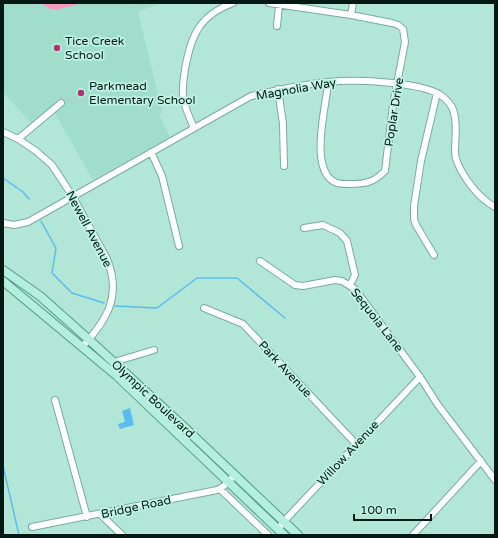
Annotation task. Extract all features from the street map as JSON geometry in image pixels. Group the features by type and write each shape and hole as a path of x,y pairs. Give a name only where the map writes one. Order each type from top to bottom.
{"main road":[{"name":"Olympic Boulevard","path":"3,270 40,296 114,362 298,535"},
{"name":"Olympic Boulevard","path":"3,281 117,376 281,532"}],"street":[{"path":"194,128 185,107 182,84 192,39 206,19 218,10 233,3"},
{"name":"Poplar Drive","path":"269,3 313,6 392,23 403,29 405,42 393,105 385,171 377,179 369,182 338,184 330,179 324,170 319,142 327,98 328,82"},
{"path":"351,15 353,3"},
{"path":"277,26 278,4"},
{"name":"Magnolia Way","path":"3,222 14,225 28,222 73,198 251,96 278,89 350,80 398,84 428,90 437,93 446,100 452,108 455,119 455,154 459,167 476,191 495,207"},
{"path":"278,89 284,124 284,166"},
{"path":"434,255 416,225 414,219 414,206 421,161 437,93"},
{"path":"18,139 61,104"},
{"name":"Newell Avenue","path":"3,132 18,139 36,151 52,165 73,198 107,259 113,276 112,297 109,310 96,331 82,347"},
{"path":"151,152 162,176 179,246"},
{"path":"304,228 324,225 340,233 347,241 354,275 350,286"},
{"name":"Sequoia Lane","path":"260,261 295,285 303,286 335,280 350,286 359,294 420,377 438,405 495,480"},
{"name":"Park Avenue","path":"204,308 243,324 356,444"},
{"path":"114,362 154,350"},
{"name":"Willow Avenue","path":"281,532 284,521 420,377"},
{"path":"55,400 73,464 77,465 89,516"},
{"path":"412,535 481,461"},
{"name":"Bridge Road","path":"32,527 220,489 234,475"},
{"path":"220,489 268,535"},
{"path":"100,514 122,535"}],"shaded area":[{"name":"Parkmead Elementary School","path":"3,3 161,3 138,12 162,111 159,116 170,137 93,180 52,108 31,123 3,92"},
{"path":"41,3 83,3 56,10 50,9"}],"water":[{"path":"130,408 134,425 120,429 118,424 125,422 122,411"}],"waterway":[{"path":"3,178 23,192 29,199"},
{"path":"41,221 56,248 52,273 72,293 104,303"},
{"path":"115,306 157,308 197,278 237,278 285,318"},
{"path":"3,466 19,535"}],"place":[{"name":"Tice Creek School","path":"57,48"},
{"name":"Parkmead Elementary School","path":"81,93"}]}
